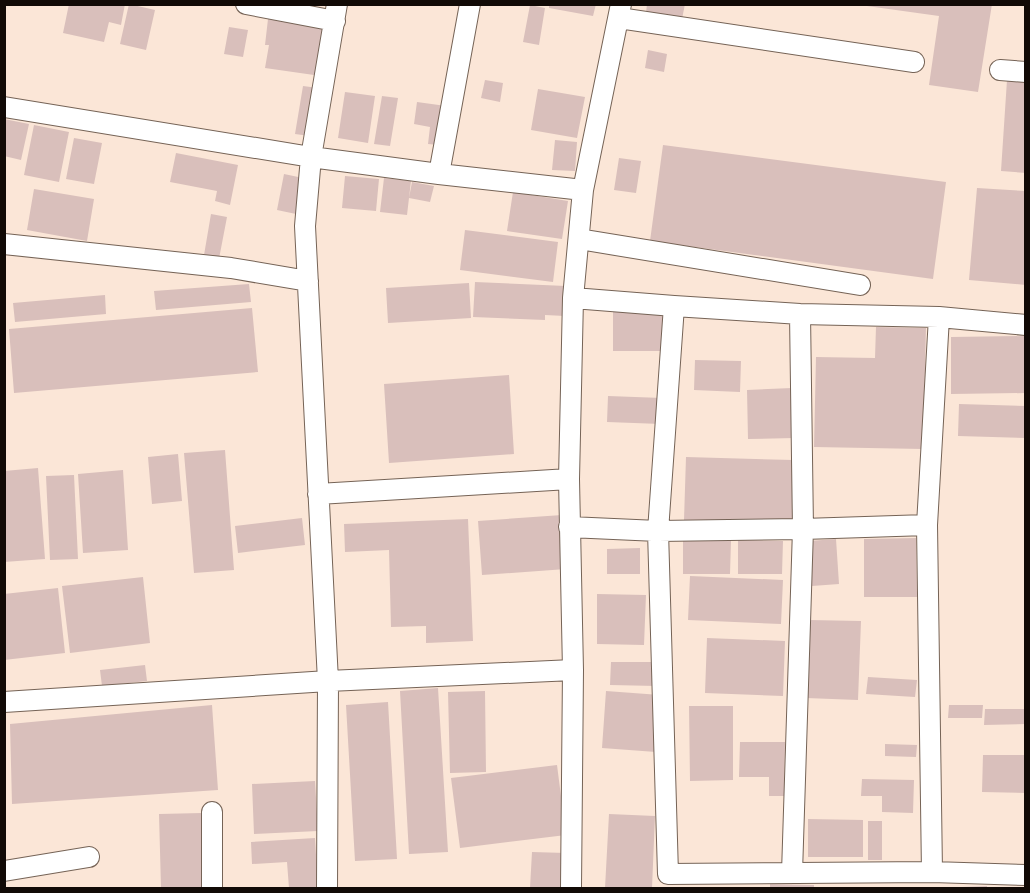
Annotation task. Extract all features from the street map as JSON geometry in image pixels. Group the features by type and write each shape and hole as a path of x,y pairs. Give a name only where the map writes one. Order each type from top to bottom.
{"street":[{"path":"246,4 336,13 311,157 305,226 328,681 327,888"},
{"path":"439,174 470,4"},
{"path":"571,888 573,670 569,479 573,298 583,190 620,11 914,62"},
{"path":"1000,70 1026,72"},
{"path":"4,107 311,157 583,190"},
{"path":"579,239 860,285"},
{"path":"4,244 231,268 308,281"},
{"path":"573,298 800,314 939,318 1026,325"},
{"path":"674,306 658,531 668,873 1026,874"},
{"path":"792,873 803,529 800,314"},
{"path":"932,872 927,525 939,318"},
{"path":"318,494 569,479"},
{"path":"569,527 658,531 927,525"},
{"path":"4,702 328,681 573,670"},
{"path":"212,812 212,888"},
{"path":"4,871 89,857"}],"building":[{"path":"69,4 125,4 121,25 109,22 104,42 63,33"},
{"path":"129,4 155,10 146,50 120,44"},
{"path":"549,4 596,4 593,16 549,8"},
{"path":"647,4 685,4 682,19 646,13"},
{"path":"867,4 992,4 978,92 929,85 939,16 867,6"},
{"path":"530,5 545,8 539,45 523,42"},
{"path":"268,19 328,28 321,76 265,68 269,45 265,45"},
{"path":"229,27 248,30 243,57 224,54"},
{"path":"648,50 667,54 664,72 645,68"},
{"path":"485,80 503,83 500,102 481,98"},
{"path":"1007,80 1026,82 1026,173 1001,171"},
{"path":"303,86 318,88 310,136 295,134"},
{"path":"538,89 585,97 577,138 531,130"},
{"path":"345,92 375,96 368,143 338,138"},
{"path":"382,96 398,98 390,146 374,144"},
{"path":"417,102 446,106 439,145 428,144 430,127 414,124"},
{"path":"4,119 29,124 21,160 4,156"},
{"path":"34,125 69,132 59,182 24,175"},
{"path":"74,138 102,143 94,184 66,179"},
{"path":"555,140 577,142 575,171 552,170"},
{"path":"663,145 946,182 933,279 650,241"},
{"path":"176,153 238,165 230,205 215,201 217,191 170,182"},
{"path":"619,158 641,161 636,193 614,190"},
{"path":"284,174 303,178 296,214 277,210"},
{"path":"345,176 379,179 376,211 342,208"},
{"path":"384,178 411,181 407,215 380,212"},
{"path":"412,182 434,186 430,202 409,198"},
{"path":"977,188 1026,191 1026,285 969,280"},
{"path":"34,189 94,199 87,241 27,230"},
{"path":"513,192 568,201 562,239 507,231"},
{"path":"211,214 227,217 218,264 203,261"},
{"path":"465,230 558,242 553,282 460,270"},
{"path":"475,282 566,286 565,316 545,315 545,320 473,317"},
{"path":"469,283 471,318 388,323 386,288"},
{"path":"249,284 251,302 156,310 154,291"},
{"path":"105,295 106,314 15,322 13,303"},
{"path":"252,308 258,372 14,393 9,329"},
{"path":"664,309 664,351 613,351 613,310"},
{"path":"876,327 926,328 923,449 814,447 816,357 875,358"},
{"path":"1026,336 1026,393 951,394 951,337"},
{"path":"695,360 741,361 740,392 694,390"},
{"path":"509,375 514,454 389,463 384,384"},
{"path":"792,388 794,438 748,439 747,390"},
{"path":"608,396 662,398 661,424 607,422"},
{"path":"959,404 1026,406 1026,438 958,436"},
{"path":"225,450 234,570 194,573 184,453"},
{"path":"178,454 182,501 152,504 148,457"},
{"path":"686,457 793,460 792,522 684,520"},
{"path":"38,468 45,559 4,562 4,471"},
{"path":"123,470 128,550 83,553 78,474"},
{"path":"74,475 78,559 50,560 46,476"},
{"path":"562,515 566,569 482,575 478,521"},
{"path":"302,518 305,545 238,553 235,526"},
{"path":"468,519 473,641 426,643 426,626 391,627 389,550 345,552 344,524"},
{"path":"916,538 917,597 864,597 864,539"},
{"path":"836,539 839,584 812,586 809,541"},
{"path":"683,540 731,540 730,574 683,574"},
{"path":"738,540 783,541 782,574 738,574"},
{"path":"640,548 640,574 607,574 607,549"},
{"path":"690,576 783,580 781,624 688,620"},
{"path":"143,577 150,643 70,653 62,586"},
{"path":"58,588 65,653 4,660 4,594"},
{"path":"597,594 646,595 644,645 597,644"},
{"path":"809,620 861,621 858,700 806,698"},
{"path":"707,638 785,641 783,696 705,693"},
{"path":"611,662 657,662 657,686 610,685"},
{"path":"145,665 147,681 102,686 100,670"},
{"path":"868,677 917,680 915,697 866,694"},
{"path":"438,688 448,852 409,854 400,691"},
{"path":"485,691 486,772 450,773 448,692"},
{"path":"606,691 660,695 656,752 602,748"},
{"path":"388,702 397,859 355,861 346,705"},
{"path":"212,705 218,790 12,804 10,724"},
{"path":"949,705 983,705 982,718 948,718"},
{"path":"689,706 733,706 733,780 690,781"},
{"path":"985,709 1026,709 1026,724 984,725"},
{"path":"740,742 785,742 784,796 769,796 769,777 739,777"},
{"path":"885,744 917,745 916,757 885,756"},
{"path":"983,755 1026,755 1026,793 982,792"},
{"path":"557,765 566,835 460,848 451,778"},
{"path":"862,779 914,780 913,813 882,812 882,796 861,796"},
{"path":"315,781 318,831 254,834 252,784"},
{"path":"202,813 203,888 161,888 159,814"},
{"path":"609,814 655,816 652,888 605,888"},
{"path":"808,819 863,820 863,857 808,857"},
{"path":"868,821 882,821 882,860 868,860"},
{"path":"315,838 318,888 289,888 287,862 252,864 251,842"},
{"path":"532,852 566,853 564,888 530,888"},
{"path":"770,884 814,885 814,888 770,888"},
{"path":"987,886 987,888 962,888 962,887"}]}
